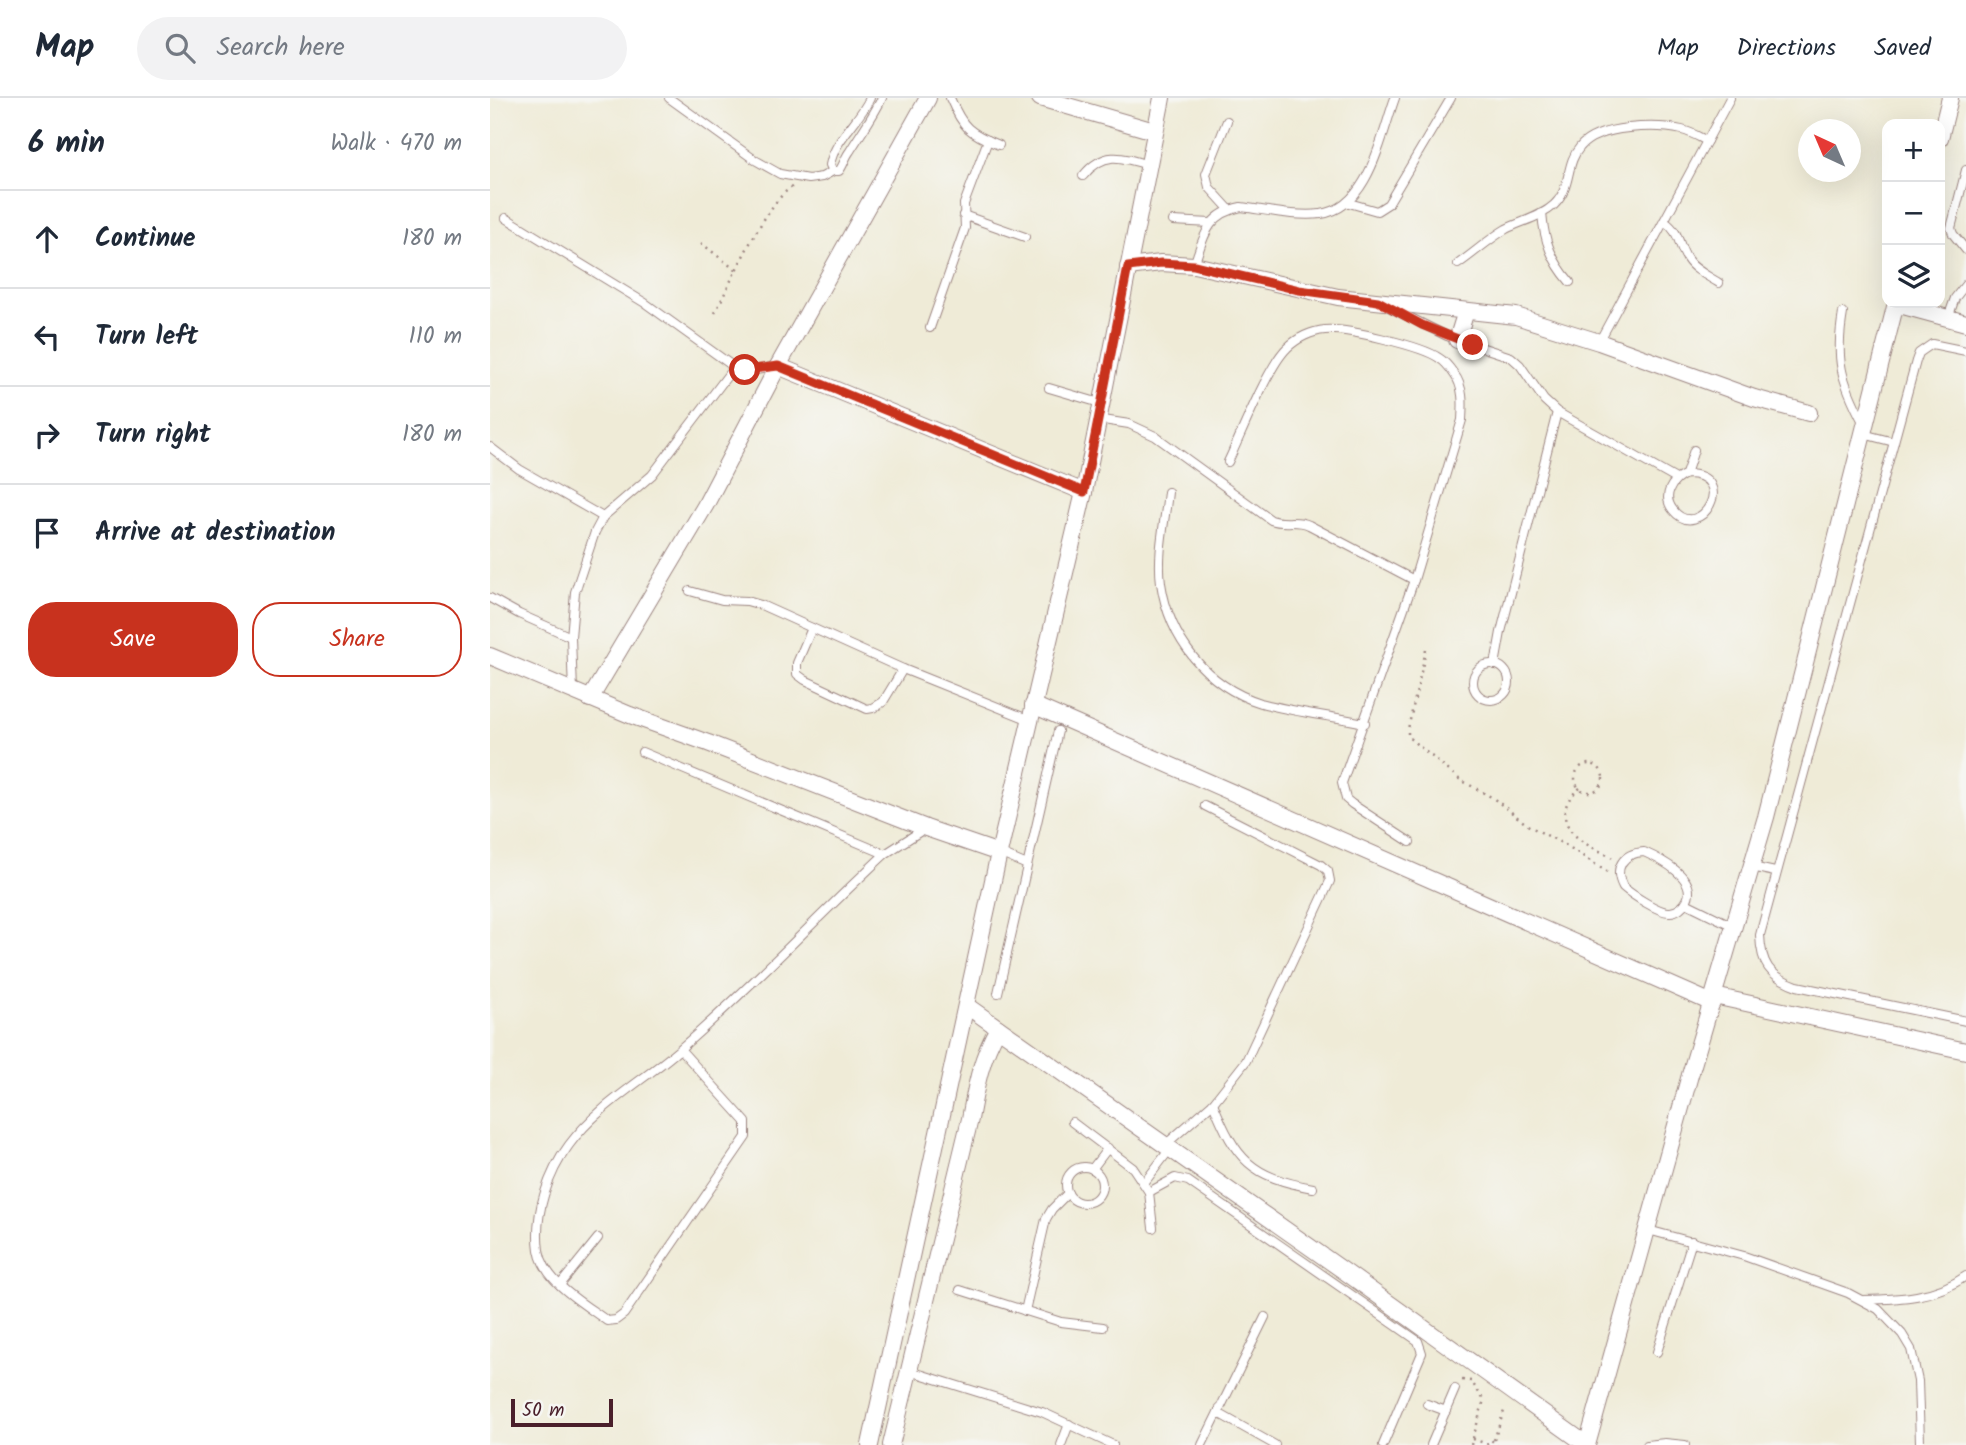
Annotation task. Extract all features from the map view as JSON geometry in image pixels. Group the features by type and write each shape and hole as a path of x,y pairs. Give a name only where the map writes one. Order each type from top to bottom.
{"street":[{"path":"590,699 712,495 778,366 928,98"},
{"path":"1040,98 1154,131"},
{"path":"870,1445 999,853 1084,492 1161,98"},
{"path":"1945,120 1951,98"},
{"path":"1128,267 1161,263 1194,265 1299,290 1516,316 1599,342 1719,387 1809,413"},
{"path":"967,1006 1587,1445 1690,1075 1752,867 1895,308"},
{"path":"1913,308 1966,323"},
{"path":"1457,340 1466,311"},
{"path":"778,366 1084,492"},
{"path":"490,656 590,699 926,828 999,853"},
{"path":"1032,713 1713,999 1966,1051"},
{"path":"891,1445 977,1077 982,1060 998,1028"}],"lane":[{"path":"669,98 767,168 793,178 808,179 822,177 842,168 883,98"},
{"path":"833,171 830,162 835,149 860,117 870,98"},
{"path":"950,98 962,125 999,145"},
{"path":"1194,265 1211,223 1229,209 1241,207 1312,215 1325,214 1349,203 1365,181 1395,98"},
{"path":"1349,203 1377,211 1388,204 1451,98"},
{"path":"1599,342 1730,98"},
{"path":"1227,121 1206,174 1209,187 1229,209"},
{"path":"1458,264 1504,230 1542,214 1561,198 1567,186 1573,159 1580,147 1590,138 1623,129 1653,127 1684,131 1707,141"},
{"path":"930,328 965,228 964,204 988,141"},
{"path":"1083,176 1090,167 1109,158 1123,157 1148,164"},
{"path":"1966,170 1951,228 1966,250"},
{"path":"1542,214 1543,232 1549,251 1570,282"},
{"path":"963,215 1025,237"},
{"path":"506,218 645,303 734,367 755,370 778,366"},
{"path":"1173,221 1211,223"},
{"path":"1664,221 1673,227 1679,236 1685,256 1692,265 1719,283"},
{"path":"1948,318 1955,298 1966,284"},
{"path":"1378,301 1457,340 1510,357 1557,412 1676,479"},
{"path":"1843,313 1839,338 1840,364 1846,389 1864,429 1894,442"},
{"path":"1228,462 1273,366 1286,348 1304,336 1325,330 1347,332 1419,348 1440,358 1455,375 1463,397 1462,420 1414,580 1342,783 1343,791 1352,804 1410,842"},
{"path":"1966,351 1932,344 1919,353 1760,934 1760,952 1768,968 1781,980 1797,986 1966,1021"},
{"path":"573,692 571,637 575,592 595,532 603,517 652,475 734,367"},
{"path":"1049,388 1156,436 1271,520 1309,524 1414,580"},
{"path":"1495,665 1557,412"},
{"path":"490,447 519,469 603,517"},
{"path":"1686,474 1694,450"},
{"path":"1686,474 1705,478 1711,486 1711,506 1705,514 1696,518 1677,514 1670,506 1670,486 1686,474"},
{"path":"1168,492 1161,546 1161,581 1168,615 1184,646 1206,673 1241,695 1261,703 1365,723"},
{"path":"690,591 722,600 754,603 903,669 1032,713"},
{"path":"490,598 571,637"},
{"path":"812,628 797,663 797,674 861,707 873,708 883,702 903,669"},
{"path":"1487,665 1495,665 1507,674 1507,690 1495,700 1487,700 1475,690 1475,675 1487,665"},
{"path":"998,993 1058,732"},
{"path":"642,752 885,854"},
{"path":"1144,1183 1168,1147 1213,1103 1245,1061 1330,881 1328,871 1321,864 1205,806"},
{"path":"680,1049 746,1122 746,1137 624,1314 616,1320 607,1321 560,1284 543,1263 539,1250 541,1211 556,1164 570,1143 587,1125 680,1049 885,854 926,828"},
{"path":"1644,852 1653,856 1684,879 1689,895 1686,903 1679,910 1670,912 1628,892 1619,880 1620,864 1635,853 1644,852"},
{"path":"999,853 1027,865"},
{"path":"1752,867 1775,872"},
{"path":"1686,903 1735,927"},
{"path":"1213,1103 1227,1136 1239,1154 1255,1169 1275,1180 1313,1188"},
{"path":"1072,1122 1133,1168 1149,1192 1153,1228"},
{"path":"1092,1170 1108,1148"},
{"path":"1080,1168 1092,1170 1101,1178 1099,1196 1089,1203 1077,1202 1068,1193 1067,1181 1070,1175 1080,1168"},
{"path":"1149,1192 1175,1178 1188,1181 1418,1341 1422,1353 1383,1445"},
{"path":"1025,1311 1046,1219 1068,1193"},
{"path":"1648,1230 1744,1256 1864,1300 1891,1320 1911,1349 1918,1381 1920,1442"},
{"path":"560,1284 598,1238"},
{"path":"1657,1352 1692,1241"},
{"path":"1864,1300 1910,1298 1936,1292 1966,1276"},
{"path":"960,1290 1061,1322 1103,1327"},
{"path":"1202,1445 1265,1317"},
{"path":"910,1371 1042,1412 1113,1445"},
{"path":"1431,1445 1455,1389"},
{"path":"1427,1404 1446,1411"},
{"path":"1218,1413 1275,1445"},
{"path":"1060,1445 1069,1424"},
{"path":"1647,1445 1685,1445"}],"path":[{"path":"715,313 774,202 782,194 808,179"},
{"path":"701,243 737,271"},
{"path":"1426,650 1408,737 1460,779 1493,798 1530,826 1569,847 1619,880"},
{"path":"1588,764 1598,767 1602,777 1599,787 1590,792 1580,788 1575,779 1578,769 1588,764"},
{"path":"1580,788 1567,800 1565,808 1570,828 1578,839 1620,864"},
{"path":"1455,1389 1459,1382 1467,1379 1484,1399 1471,1445"},
{"path":"1473,1439 1487,1444 1494,1440 1504,1411"},
{"path":"1494,1440 1497,1445"}],"route":[{"path":"745,370 778,366 1084,492 1128,267 1161,263 1194,265 1299,290 1378,301 1422,325 1473,345"}]}
